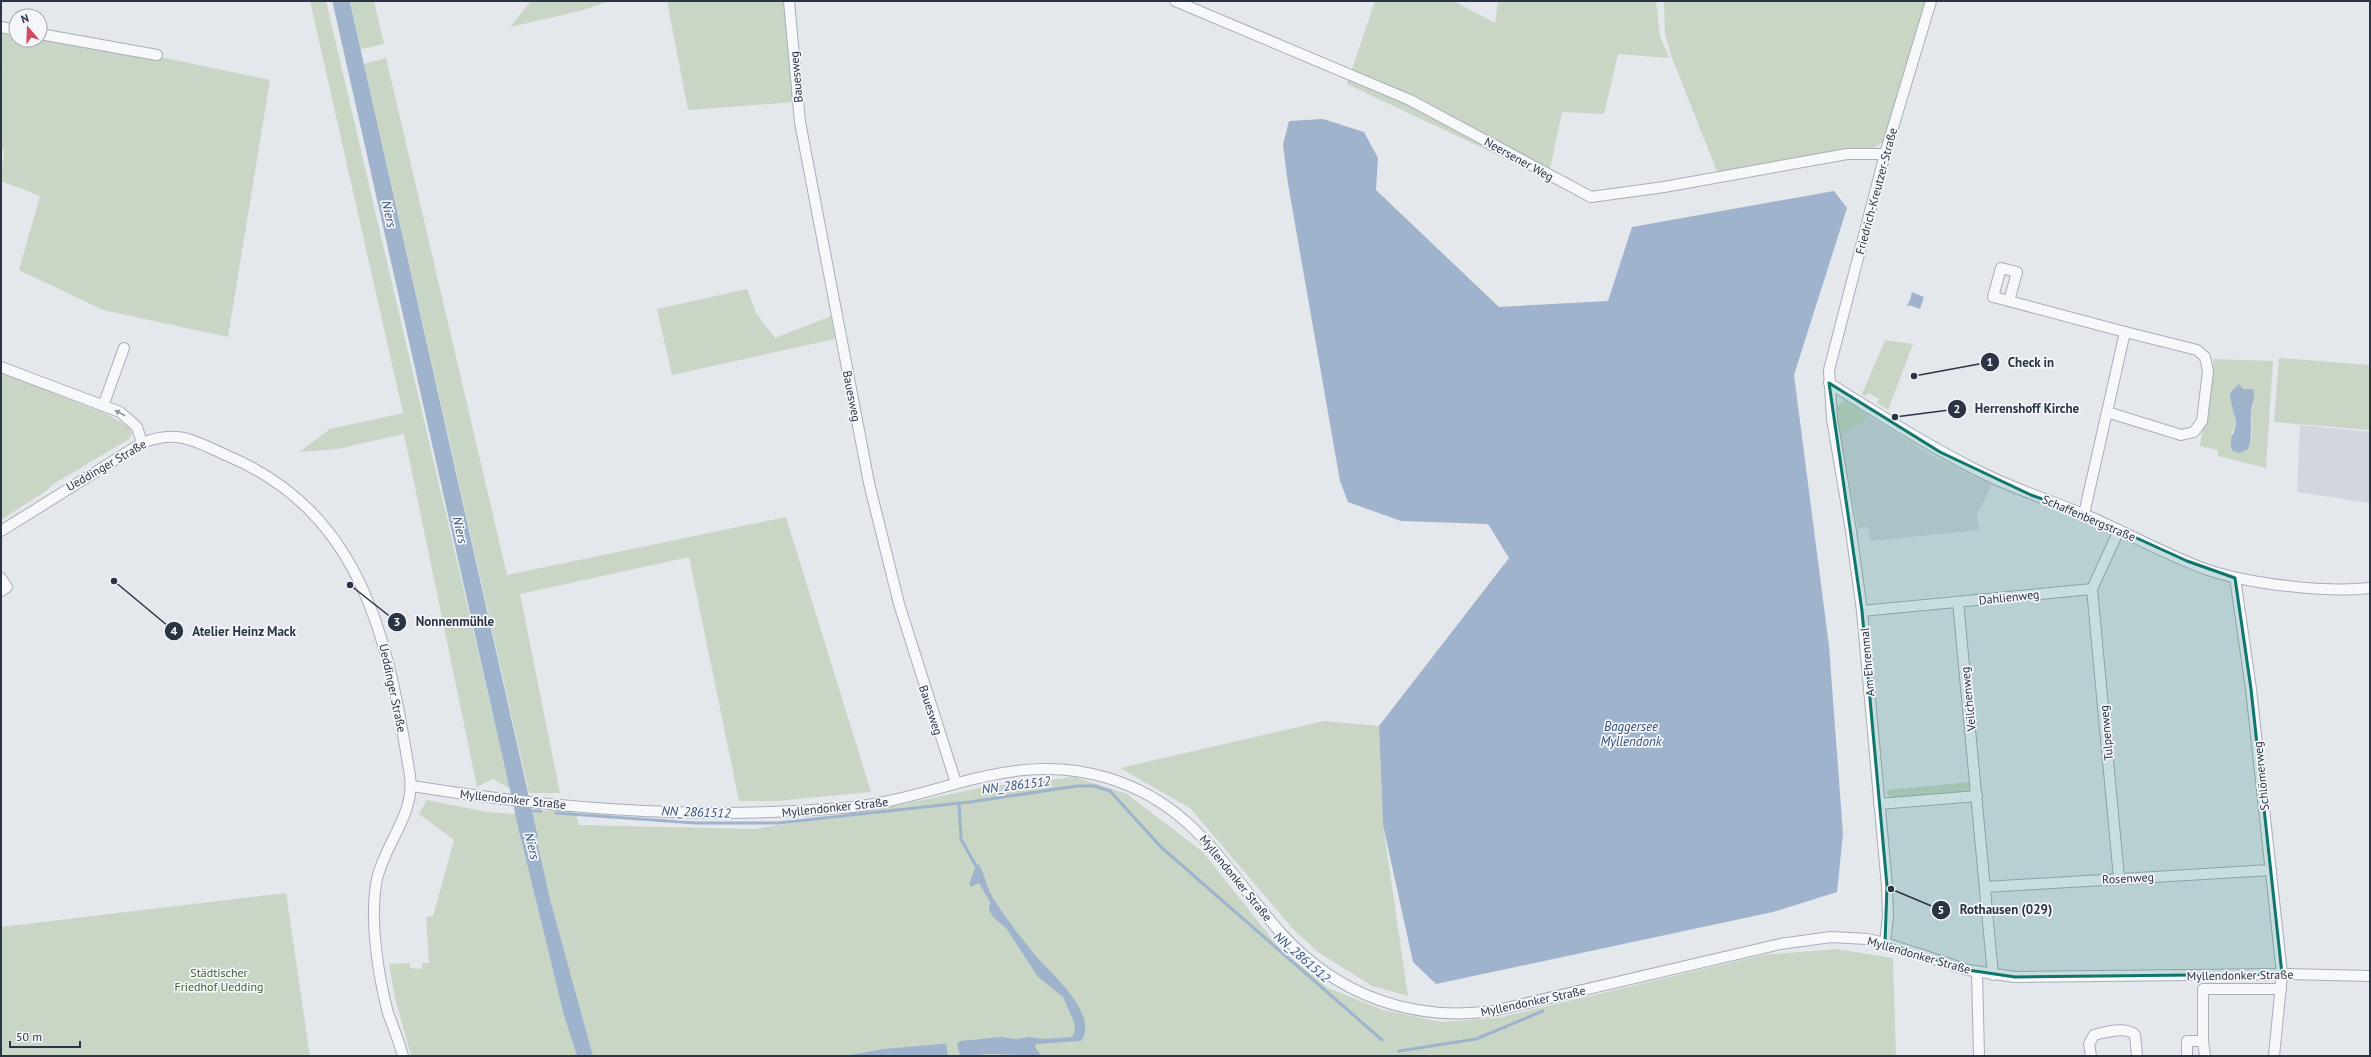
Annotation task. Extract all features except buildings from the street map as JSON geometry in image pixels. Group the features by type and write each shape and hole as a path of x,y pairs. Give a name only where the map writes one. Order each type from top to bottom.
{"street":[{"name":"Bauesweg","path":"789,1 800,122 869,483 899,604 956,783"},
{"name":"Neersener Weg","path":"1175,1 1410,100 1591,197 1664,187 1847,154 1885,154"},
{"name":"Friedrich-Kreutzer-Straße","path":"1829,382 1832,355 1885,154 1931,1"},
{"path":"48,35 157,55"},
{"path":"2009,301 2194,349 2203,354 2207,361 2208,371 2202,422 2194,432 2181,435 2107,412"},
{"path":"2084,514 2125,332"},
{"path":"103,406 124,348"},
{"path":"1,367 120,412 130,419 137,427 142,443"},
{"name":"Schaffenbergstraße","path":"1829,382 1940,452 2000,482 2084,514 2194,564 2235,578 2331,588 2370,588"},
{"name":"Am Ehrenmal","path":"1829,382 1836,448 1851,530 1862,611 1888,905 1885,943"},
{"name":"Ueddinger Straße","path":"1,531 142,443 167,436 182,437 236,459 275,481 312,510 342,549 370,602 387,653 398,701 412,786"},
{"path":"2092,589 2119,530"},
{"path":"1,578 6,587 1,591"},
{"name":"Schlömerweg","path":"2235,578 2251,689 2282,974 2274,1056"},
{"name":"Dahlienweg","path":"1862,611 2092,589"},
{"name":"Tulpenweg","path":"2092,589 2119,878"},
{"name":"Veilchenweg","path":"1958,602 1993,975"},
{"name":"Myllendonker Straße","path":"412,786 536,803 669,812 770,813 880,804 956,783 1020,769 1065,770 1107,778 1148,795 1186,821 1207,841 1280,931 1310,962 1341,984 1362,995 1414,1011 1460,1014 1493,1011 1806,939 1848,937 1885,943 1978,972 1993,975 2039,978 2282,974 2370,976"},
{"path":"403,1056 386,1003 379,963 374,898 377,879 388,848 409,806 412,786"},
{"path":"1880,804 1977,796"},
{"name":"Rosenweg","path":"1985,887 2271,870"},
{"path":"1978,972 1979,1056"},
{"path":"2205,1056 2203,1041 2203,989 2281,989"},
{"path":"2091,1056 2089,1044 2094,1035 2124,1030 2130,1031 2135,1035 2137,1056"},
{"path":"2187,1056 2187,1041 2203,1041"}],"highlighted area":[{"path":"1829,383 1940,452 2031,495 2084,514 2187,561 2235,578 2251,689 2282,974 2015,977 1968,970 1885,943 1887,886 1862,611"}],"shaded area":[{"path":"1870,417 1930,454 1992,485 1977,515 1979,530 1871,541 1868,527 1858,529 1840,436"},
{"path":"2300,425 2370,432 2370,503 2297,492"}],"green space":[{"path":"310,1 326,1 506,771 513,779 512,790 493,779 477,787 404,434 337,449 299,452 330,429 403,413"},
{"path":"350,1 374,1 384,44 361,49"},
{"path":"531,1 610,1 580,11 510,27"},
{"path":"667,1 785,1 794,102 688,110"},
{"path":"1375,1 1453,1 1495,23 1498,1 1656,1 1660,36 1669,58 1618,54 1604,114 1562,112 1548,179 1347,84"},
{"path":"1664,1 1927,1 1883,142 1874,148 1718,174 1672,58 1665,34"},
{"path":"1,24 8,25 8,48 48,48 48,34 270,80 228,337 103,310 19,270 40,196 1,181 4,150 1,149 1,71 3,64 1,63"},
{"path":"386,58 507,575 786,517 871,792 777,801 739,801 689,557 520,594 560,793 529,793 364,64"},
{"path":"747,289 756,313 775,338 831,316 835,339 672,375 657,309"},
{"path":"1885,340 1913,344 1888,410 1877,403 1879,399 1868,393 1866,396 1862,394"},
{"path":"2279,358 2370,365 2370,430 2274,422"},
{"path":"2214,359 2273,361 2266,468 2218,456 2218,450 2200,446","holes":["2254,403 2251,410 2252,439 2231,434 2236,425 2235,419"]},
{"path":"1,372 111,416 129,427 132,434 129,439 50,486 50,488 1,520"},
{"path":"1846,400 1870,417 1840,436 1836,406"},
{"path":"1324,721 1379,726 1383,825 1408,996 1372,986 1318,952 1293,929 1190,808 1120,768"},
{"path":"1075,777 1127,794 1203,852 1280,949 1328,988 1383,1010 1441,1022 1497,1018 1763,955 1837,949 1893,958 1896,1056 593,1056 550,899 531,814 555,809 574,808 579,825 754,829 885,808 984,787"},
{"path":"1970,782 1968,791 1964,793 1893,799 1887,794 1887,790"},
{"path":"427,800 487,812 515,814 563,1012 577,1056 411,1056 395,998 389,964 410,963 410,968 422,969 422,963 429,963 426,917 433,916 454,840 419,814"},
{"name":"Städtischer Friedhof Uedding","path":"286,893 310,1056 1,1056 1,927"}],"water":[{"name":"Baggersee Myllendonk","path":"1323,119 1364,132 1378,158 1376,190 1499,307 1608,301 1632,227 1834,191 1847,208 1794,375 1829,646 1843,834 1837,892 1773,912 1436,984 1413,962 1383,825 1379,726 1509,558 1488,524 1401,521 1348,502 1340,481 1288,184 1283,145 1289,121"},
{"path":"1912,292 1924,297 1920,309 1909,305 1906,307"},
{"path":"2239,384 2243,389 2253,389 2254,395 2251,411 2250,444 2248,449 2240,453 2233,451 2231,447 2231,440 2236,424 2230,393"},
{"path":"515,814 531,814 550,899 593,1056 577,1056 563,1012"},
{"path":"979,864 992,897 1004,915 1035,955 1062,983 1079,1007 1084,1019 1085,1030 1081,1041 1036,1044 1035,1047 1042,1056 991,1054 960,1056 957,1044 960,1041 1002,1037 1016,1039 1029,1037 1043,1039 1072,1037 1075,1031 1074,1022 1063,997 1038,977 1006,928 993,917 989,910 990,902 979,883 971,887 969,884 976,866"},
{"path":"946,1044 948,1056 845,1056 883,1049"}],"waterway":[{"name":"Niers","path":"341,1 529,836"},
{"name":"NN_2861512","path":"556,813 695,823 778,823 970,802 1077,786 1094,786 1110,791 1161,847 1382,1040"},
{"path":"959,803 961,839 976,866"},
{"name":"NN_2861512","path":"523,811 541,811"},
{"name":"NN_2861512","path":"1399,1051 1476,1039 1543,1011"}],"place":[{"name":"Check in","path":"1914,376"},
{"name":"Herrenshoff Kirche","path":"1895,417"},
{"name":"Atelier Heinz Mack","path":"114,581"},
{"name":"Nonnenmühle","path":"350,585"},
{"name":"Rothausen (029)","path":"1891,889"}]}
